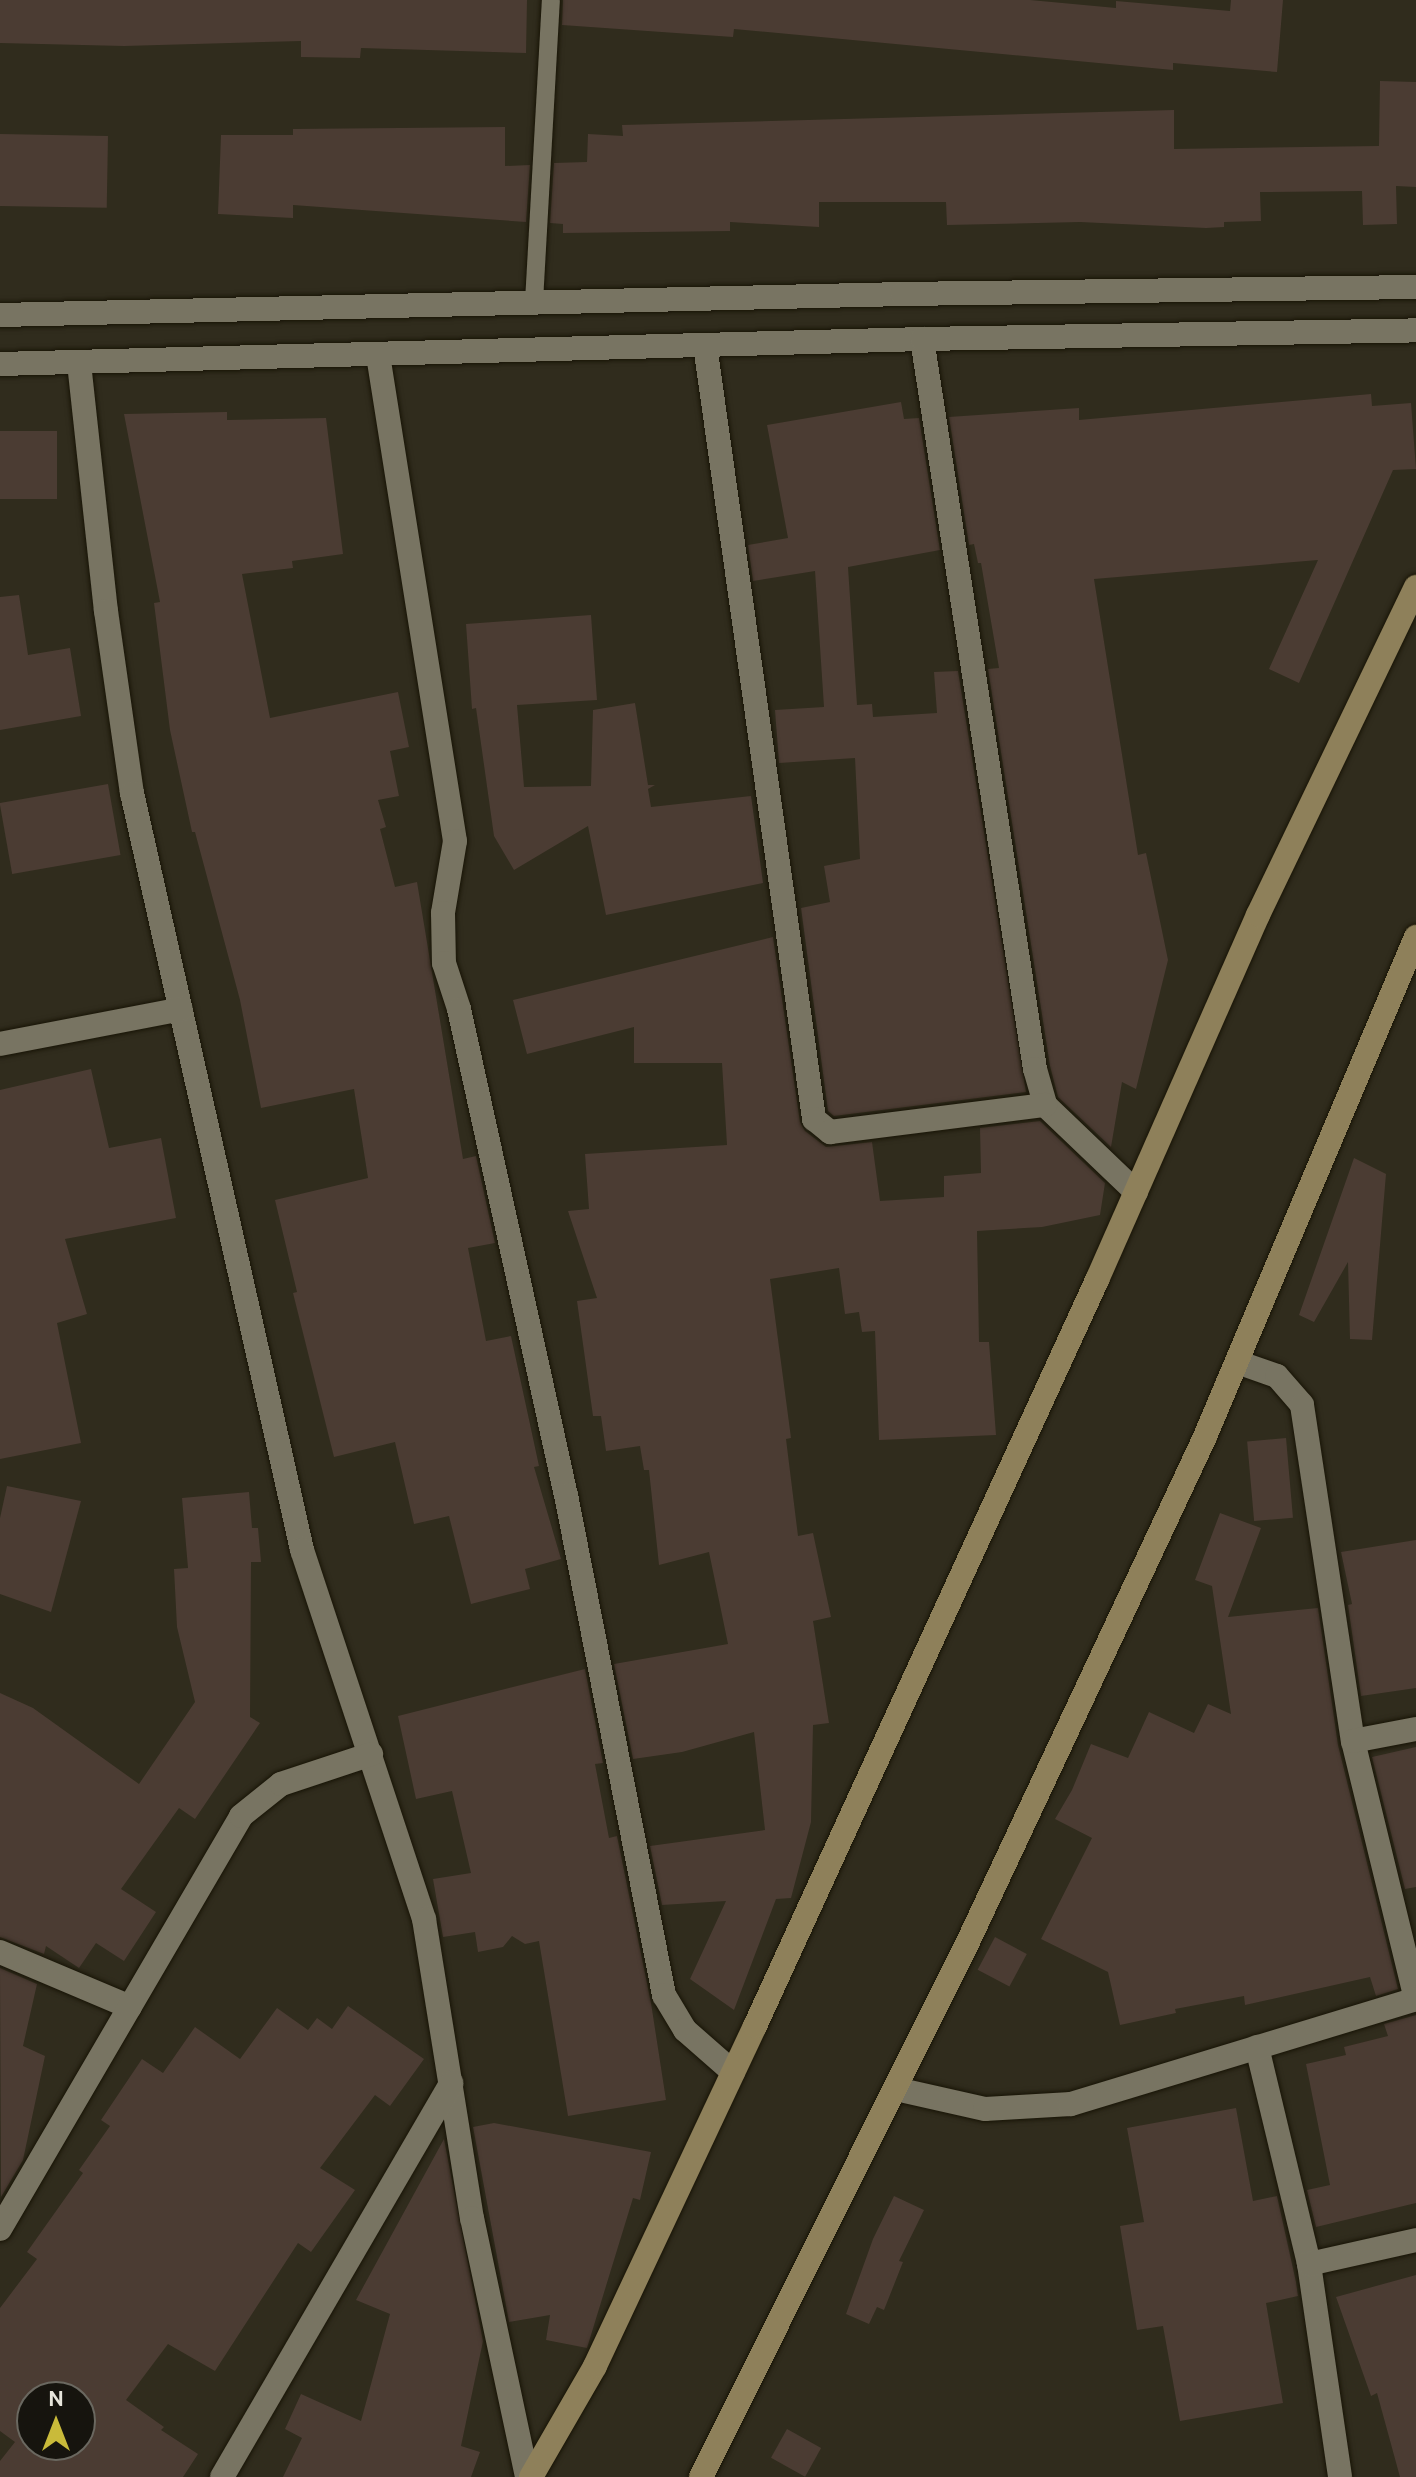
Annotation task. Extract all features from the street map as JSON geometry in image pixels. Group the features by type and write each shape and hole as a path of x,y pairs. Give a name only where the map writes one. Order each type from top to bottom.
{"street":[{"path":"0,315 534,302 1416,287"},
{"path":"0,364 922,339 1416,330"},
{"path":"922,339 1035,1069 1045,1105 1136,1192"},
{"path":"705,345 814,1119 830,1132 1045,1105"},
{"path":"378,355 455,841 443,913 444,963 459,1009 566,1495 664,1995 685,2030 733,2072"},
{"path":"79,363 106,611 132,793 302,1550 424,1919 472,2218 529,2477"},
{"path":"529,2477 595,2366 733,2072 1136,1192 1258,915 1416,587"},
{"path":"701,2477 896,2089 1198,1453 1416,937"},
{"path":"0,1044 181,1009"},
{"path":"896,2089 985,2109 1071,2104 1416,1999 1353,1741 1302,1405 1277,1376 1237,1362"},
{"path":"1353,1741 1416,1729"},
{"path":"0,2229 241,1816 281,1784 371,1754"},
{"path":"0,1952 130,2007"},
{"path":"1257,2047 1309,2264 1340,2477"},
{"path":"222,2477 451,2083"},
{"path":"1309,2264 1416,2240"}],"lane":[{"path":"534,302 551,0"}],"building":[{"path":"0,0 527,0 526,53 361,48 360,58 301,57 301,41 124,46 0,43"},
{"path":"563,0 1030,0 1116,8 1116,1 1230,11 1231,0 1283,0 1277,72 1173,63 1173,70 734,29 733,37 562,25"},
{"path":"1380,81 1416,82 1416,187 1396,186 1397,224 1363,225 1362,191 1260,192 1261,221 1224,222 1224,227 1206,228 1080,222 947,225 946,202 819,202 819,227 730,222 730,231 563,233 563,224 550,223 554,163 587,162 588,134 623,136 622,125 1174,110 1174,149 1379,146"},
{"path":"505,127 505,166 530,165 526,222 293,205 293,218 218,214 221,135 293,135 293,129"},
{"path":"0,134 108,136 107,208 0,206"},
{"path":"1371,394 1372,406 1411,403 1416,469 1393,470 1299,683 1269,669 1318,560 1094,579 1138,855 1146,853 1168,960 1136,1089 1122,1082 1111,1147 1058,1097 1050,1066 988,669 999,668 981,563 978,563 974,544 969,545 949,417 1079,408 1079,420"},
{"path":"901,402 904,419 919,418 940,550 848,567 857,705 872,704 873,717 937,713 934,672 958,671 1026,1092 834,1116 828,1111 801,908 830,902 824,866 860,859 855,758 779,763 775,710 824,707 815,571 753,581 748,545 788,538 767,425"},
{"path":"227,412 227,420 326,418 343,554 292,561 293,568 242,574 270,718 398,692 409,747 390,751 399,796 378,800 386,827 380,829 395,887 417,882 463,1159 476,1156 495,1243 468,1248 486,1341 511,1336 539,1466 534,1467 561,1559 525,1569 530,1589 471,1604 449,1516 414,1524 395,1442 334,1457 293,1293 297,1292 275,1200 368,1178 354,1089 261,1108 240,1000 195,832 192,832 170,730 154,603 160,602 124,414"},
{"path":"0,431 57,431 57,499 0,499"},
{"path":"19,595 28,655 70,648 81,716 0,730 0,597"},
{"path":"591,615 597,700 517,705 524,787 591,786 593,710 635,703 648,785 655,785 648,789 651,807 751,796 763,883 606,915 588,826 514,870 494,836 476,708 472,709 466,624"},
{"path":"108,784 121,855 12,874 0,803"},
{"path":"773,937 800,1122 805,1131 826,1147 872,1142 880,1201 944,1197 944,1176 981,1173 980,1128 1040,1121 1105,1183 1100,1215 1042,1227 977,1231 979,1342 989,1342 996,1435 879,1440 875,1331 862,1332 859,1312 845,1314 839,1268 770,1279 791,1438 786,1439 798,1536 813,1533 831,1617 813,1621 829,1723 813,1725 811,1822 791,1898 776,1899 734,2010 690,1979 726,1901 662,1905 650,1846 765,1830 754,1732 682,1752 633,1759 614,1664 728,1644 709,1552 659,1565 649,1470 644,1470 640,1446 606,1451 601,1416 593,1416 577,1301 597,1298 568,1211 589,1209 585,1154 727,1145 722,1063 634,1063 634,1027 527,1054 513,1000"},
{"path":"91,1069 109,1148 161,1138 176,1218 65,1239 87,1314 57,1323 81,1443 0,1459 0,1090"},
{"path":"1354,1158 1386,1174 1372,1340 1350,1339 1348,1262 1314,1322 1299,1315"},
{"path":"1286,1438 1293,1518 1254,1521 1247,1441"},
{"path":"7,1486 81,1501 51,1612 0,1594 0,1518"},
{"path":"249,1492 252,1528 258,1528 261,1562 251,1562 250,1717 260,1723 195,1819 179,1808 121,1889 156,1912 124,1961 96,1943 79,1968 46,1946 44,1954 0,1937 0,1693 33,1708 139,1784 195,1702 177,1627 174,1569 188,1568 182,1498"},
{"path":"1220,1513 1261,1528 1228,1617 1318,1608 1338,1745 1398,1989 1376,1996 1370,1977 1245,2005 1244,1996 1175,2009 1176,2013 1120,2025 1108,1972 1041,1939 1092,1838 1055,1819 1072,1790 1091,1744 1128,1758 1149,1712 1194,1733 1208,1704 1231,1714 1212,1586 1195,1580"},
{"path":"1416,1540 1416,1688 1361,1696 1348,1605 1352,1604 1341,1552"},
{"path":"585,1669 603,1763 595,1764 609,1838 617,1836 651,2003 666,2100 568,2116 539,1941 525,1944 512,1936 503,1947 478,1952 475,1932 443,1937 433,1879 471,1873 452,1791 416,1799 398,1716"},
{"path":"1416,1747 1416,1887 1405,1889 1372,1757"},
{"path":"995,1937 1027,1954 1009,1987 978,1970"},
{"path":"0,1968 37,1984 23,2046 45,2056 23,2160 1,2197"},
{"path":"348,2006 424,2059 390,2106 375,2095 320,2168 355,2190 311,2252 298,2243 215,2371 168,2344 126,2400 164,2427 161,2430 198,2454 183,2477 0,2477 0,2461 15,2442 0,2431 0,2308 37,2259 27,2252 83,2173 79,2170 110,2126 101,2120 142,2059 163,2073 195,2027 240,2059 277,2008 308,2030 317,2018 332,2029"},
{"path":"1416,2015 1416,2203 1316,2227 1307,2190 1330,2185 1306,2064 1346,2055 1344,2047 1388,2036 1384,2024"},
{"path":"1236,2108 1253,2201 1277,2196 1296,2282 1298,2296 1266,2303 1283,2403 1180,2421 1163,2326 1137,2330 1120,2226 1144,2222 1127,2128"},
{"path":"494,2123 651,2152 640,2200 633,2198 587,2348 546,2340 550,2315 509,2322 473,2127"},
{"path":"444,2139 483,2341 461,2446 480,2452 471,2477 283,2477 302,2438 285,2429 301,2394 361,2421 390,2314 356,2300"},
{"path":"894,2196 924,2210 899,2261 903,2262 884,2310 877,2307 869,2324 846,2314 873,2239"},
{"path":"1416,2275 1416,2477 1400,2477 1377,2393 1371,2396 1336,2297"},
{"path":"787,2429 821,2448 805,2477 771,2458"}]}
